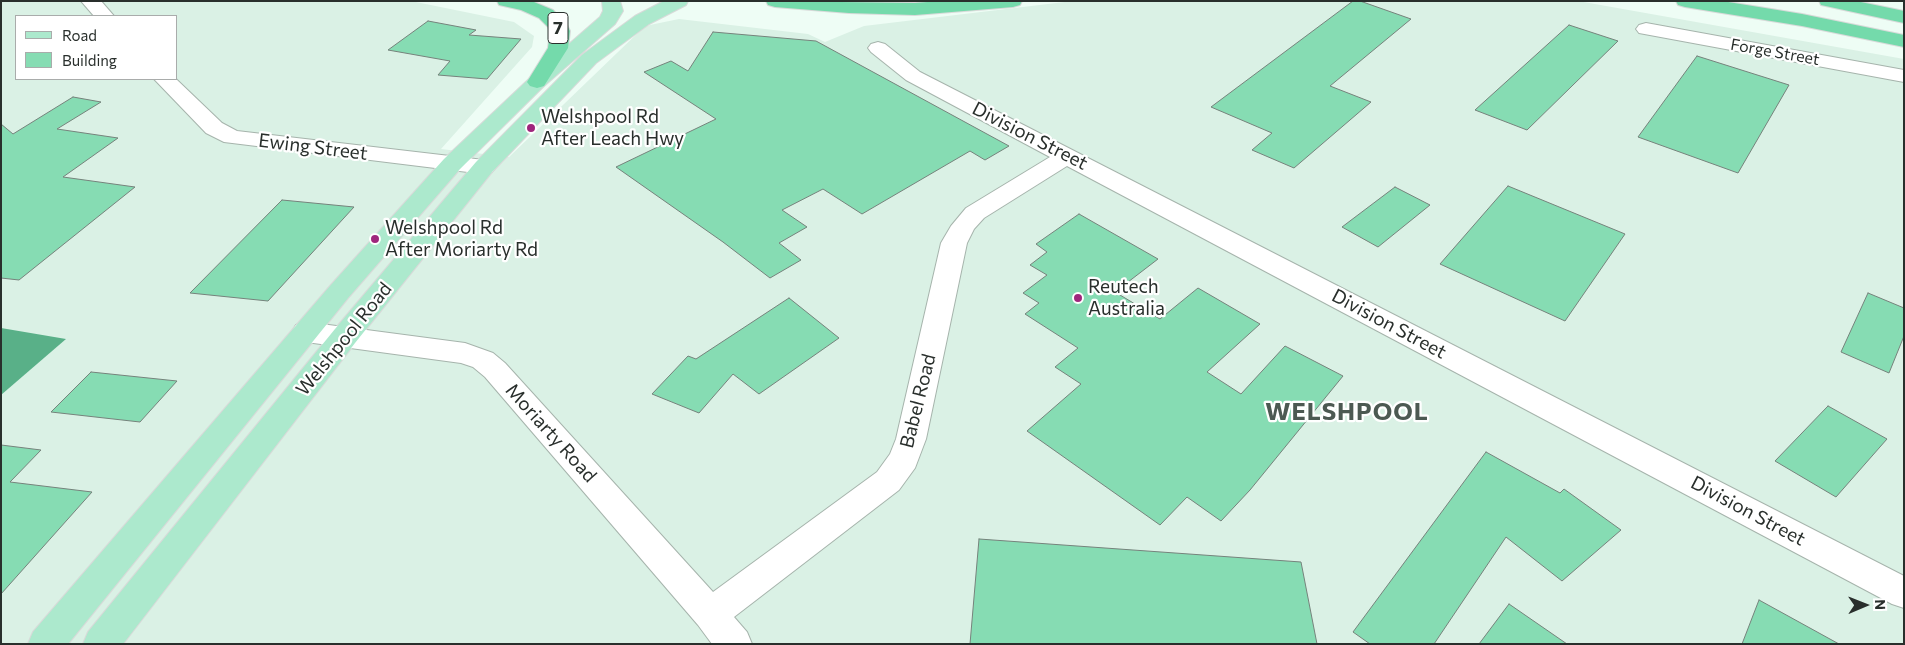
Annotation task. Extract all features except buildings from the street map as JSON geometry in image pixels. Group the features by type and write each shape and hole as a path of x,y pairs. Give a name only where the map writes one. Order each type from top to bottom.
{"highway":[{"name":"7","path":"506,1 533,8 546,14 560,31 558,48 537,82"},
{"path":"775,1 849,7 915,9 1013,1"},
{"path":"1685,1 1802,20 1904,41"},
{"path":"1752,1 1904,33"},
{"path":"1828,1 1904,17"}],"main road":[{"path":"625,2 672,1"},
{"name":"Welshpool Road","path":"101,644 345,336 484,168 589,59 642,20 679,1"},
{"name":"Welshpool Road","path":"46,644 339,292 452,164 537,82 608,20 613,11 625,2"},
{"path":"339,292 358,292 370,286 402,257 421,244"}],"street":[{"path":"90,1 103,15"},
{"name":"Forge Street","path":"1646,29 1904,76"},
{"name":"Division Street","path":"878,48 913,76 1904,593"},
{"name":"Ewing Street","path":"165,80 214,128 232,137 484,168"},
{"name":"Babel Road","path":"711,614 888,481 904,459 912,439 954,243 963,226 976,214 1068,156"},
{"name":"Moriarty Road","path":"306,332 465,353 483,360 495,370 711,614 734,644"}],"shaded area":[{"path":"1,1 411,1 514,22 534,36 532,47 441,149 509,157 645,26 679,19 808,34 825,42 864,26 1073,1 1578,1 1904,59 1904,644 1,644"},
{"path":"1,328 66,339 1,395"}],"place":[{"name":"Welshpool Rd After Leach Hwy","path":"531,128"},
{"name":"Welshpool Rd After Moriarty Rd","path":"375,239"},
{"name":"Reutech Australia","path":"1078,298"}],"district":[{"name":"WELSHPOOL","path":"1347,412"}]}
